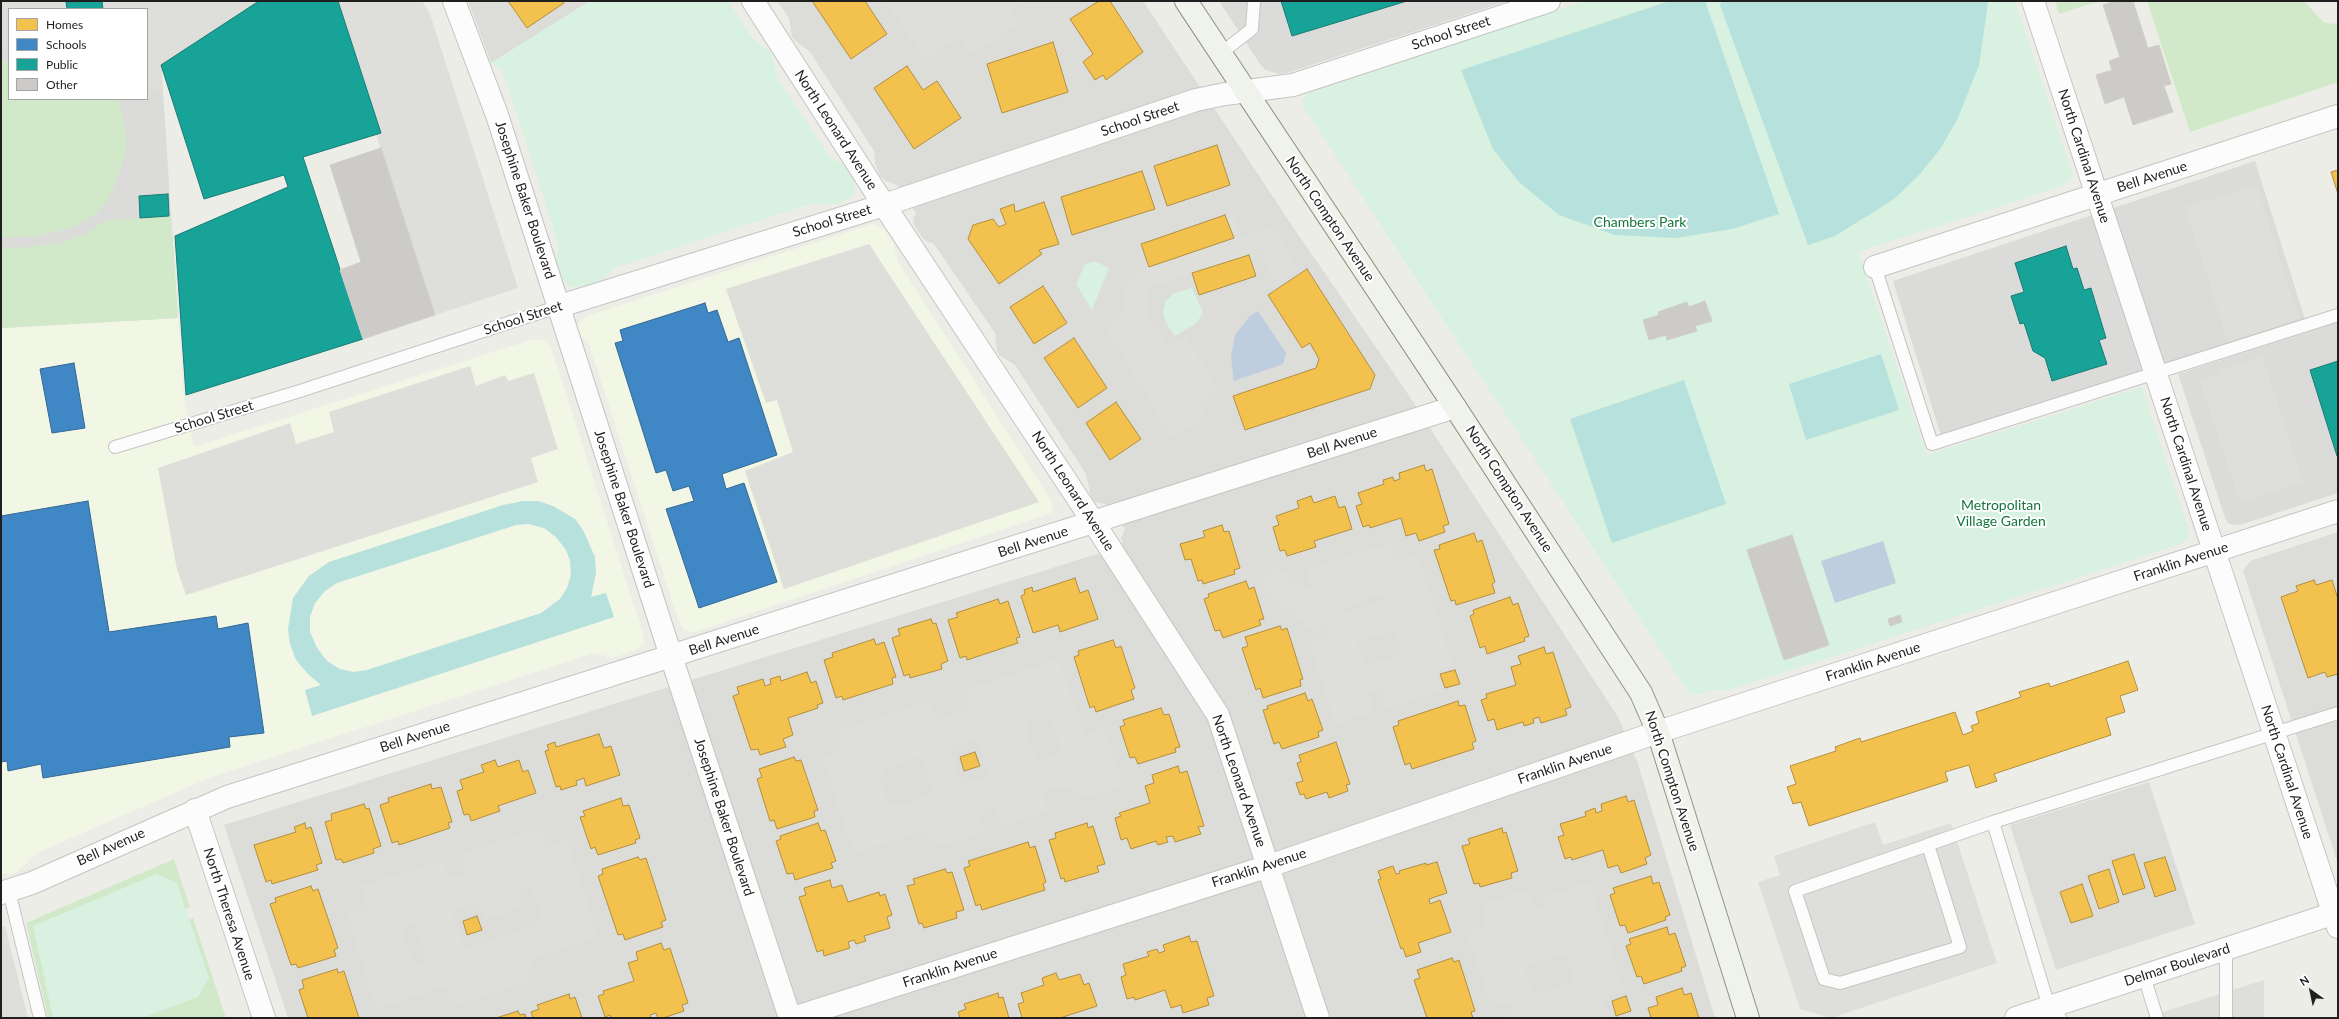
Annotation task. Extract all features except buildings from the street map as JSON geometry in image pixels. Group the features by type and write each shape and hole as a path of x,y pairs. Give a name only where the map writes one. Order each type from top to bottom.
{"main road":[{"name":"North Compton Avenue","path":"1186,1 1455,407 1630,675 1658,732 1748,1018"}],"street":[{"name":"Josephine Baker Boulevard","path":"454,1 497,115 560,306 671,656 790,1018"},
{"name":"North Leonard Avenue","path":"753,1 884,205 1094,523 1218,716 1269,866 1318,1018"},
{"name":"School Street","path":"560,306 884,205 1206,97 1293,85 1520,6 1550,1"},
{"name":"North Cardinal Avenue","path":"2033,1 2274,733 2337,918"},
{"name":"Bell Avenue","path":"1875,266 2338,116"},
{"name":"Bell Avenue","path":"5,892 32,883 226,797 1094,523 1455,407"},
{"name":"Franklin Avenue","path":"793,1018 1269,866 1658,732 2338,511"},
{"name":"North Theresa Avenue","path":"195,810 264,1018"},
{"name":"Delmar Boulevard","path":"2016,1018 2054,1013 2144,976 2226,949 2337,918"}],"lane":[{"path":"1220,54 1252,29 1254,1"},
{"path":"1875,266 1932,444 2338,315"},
{"name":"School Street","path":"115,447 300,391 560,306"},
{"path":"1927,845 1960,947 1840,983 1824,979 1795,891 1927,845 1993,822 2338,713"},
{"path":"1993,822 2054,1013"},
{"path":"5,892 40,1018"},
{"path":"2226,949 2226,1018"},
{"path":"2144,976 2156,1018"}],"shaded area":[{"path":"1,1 157,1 178,318 1,328"},
{"path":"1,1 72,1 66,2 67,8 8,8 8,48 1,49"},
{"path":"102,1 259,1 161,65 163,89 148,90 148,8 103,8"},
{"path":"338,1 422,1 430,14 518,288 435,315 376,134 381,133"},
{"path":"468,1 590,1 491,63"},
{"path":"777,1 1143,1 1293,227 1404,388 1618,717 1638,764 1715,1018 288,1018 224,825 1123,546 1121,538 1125,529 1109,505 1095,502 1091,497 1086,474 1015,365 1000,356 997,351 995,333 934,244 924,240 914,225 913,218 916,214 897,185 886,181 880,176 875,164 874,151 810,52 792,38 789,18"},
{"path":"886,1 1020,1 1009,9 1019,24 972,55 959,36 925,59"},
{"path":"1219,1 1508,1 1287,73 1279,74 1265,70 1260,64"},
{"path":"2255,161 2305,319 1941,436 1893,281"},
{"path":"2257,185 2299,319 2228,342 2185,207"},
{"path":"1233,213 1241,237 1273,227 1299,269 1278,283 1258,251 1251,254 1258,276 1198,296 1190,274 1146,289 1146,311 1168,347 1186,336 1219,390 1199,402 1207,416 1172,437 1104,325 1123,314 1122,297 1131,274 1149,267 1141,244"},
{"path":"872,224 884,229 893,242 898,262 1052,502 1053,507 1051,513 698,631 690,632 683,629 678,619 589,344 581,336 577,325 587,316"},
{"path":"869,244 1039,502 784,589 745,471 793,452 777,400 766,403 726,289"},
{"path":"1258,311 1286,353 1283,364 1234,381 1231,357 1235,335 1250,316"},
{"path":"178,318 185,407 194,447 534,339 545,340 551,347 644,637 644,644 637,649 614,658 594,653 211,777 37,853 16,873 1,874 1,328"},
{"path":"2338,322 2338,493 2240,525 2229,524 2225,518 2178,374"},
{"path":"2262,356 2303,482 2240,503 2200,381 2219,375 2221,369"},
{"path":"470,366 476,386 505,375 508,381 534,373 558,449 531,458 538,482 186,595 177,569 158,468 290,423 296,444 334,432 329,412"},
{"path":"2338,532 2338,864 2243,571 2250,561"},
{"path":"1883,541 1896,583 1835,603 1821,561"},
{"path":"1390,543 1395,560 1399,561 1418,556 1453,665 1439,669 1436,673 1442,691 1386,708 1381,694 1378,691 1373,692 1369,696 1373,712 1335,725 1309,641 1325,635 1326,631 1323,627 1313,632 1258,584 1276,565 1304,588 1309,588 1311,584 1307,569","holes":["1380,595 1384,597 1382,601 1349,612 1345,610 1347,606","1392,630 1396,633 1402,651 1400,655 1367,666 1363,663 1357,645 1360,641"]},
{"path":"1059,659 1085,734 1103,728 1124,786 1086,798 1065,786 1057,786 1045,791 1042,794 1049,811 1002,827 996,810 992,808 982,811 980,815 986,832 940,847 921,832 853,853 823,757 839,752 842,747 838,731 931,701 936,717 940,719 968,710 970,706 965,690","holes":["1043,718 1048,719 1052,725 1060,746 1054,756 1039,761 1035,758 1025,725 1028,721","973,739 977,741 988,774 985,778 964,784 961,783 951,750 953,746","918,757 922,758 933,792 930,796 899,806 892,806 888,801 880,778 881,773 887,768"]},
{"path":"2149,782 2195,924 2056,970 2010,825"},
{"path":"1875,822 1883,845 1951,823 1997,963 1831,1018 1800,1009 1758,882 1780,875 1774,856"},
{"path":"540,828 546,845 549,847 567,840 598,937 534,957 526,977 528,982 452,1006 446,990 441,987 376,1009 347,914 364,908 366,903 361,886 443,860 449,876 452,878 464,874 466,870 460,854","holes":["520,888 525,888 532,892 540,913 535,925 469,947 464,946 453,913 455,908 476,902 480,904 485,920 523,907 518,892","410,924 414,924 426,959 421,963 416,962 411,957 403,935 405,929"]},
{"path":"1589,882 1624,992 1604,998 1610,1018 1508,1018 1506,1012 1512,1010 1514,1005 1511,1001 1491,1007 1467,932 1483,927 1486,922 1481,905 1528,890 1533,907 1536,909 1543,907 1545,903 1543,897","holes":["1563,954 1567,957 1575,979 1573,983 1536,994 1532,992 1525,969 1528,965"]},
{"path":"5,926 28,1018 1,1018 1,927"},
{"path":"2264,980 2264,1018 2144,1018"}],"green space":[{"path":"590,1 728,1 752,38 771,53 777,77 831,159 845,165 854,178 855,187 852,197 838,204 811,204 616,267 603,279 585,286 570,287 561,277 556,260 559,246 505,77 502,71 491,63"},
{"name":"Chambers Park","path":"1586,1 2015,1 2072,174 2071,181 2056,188 1858,252 1927,455 2142,387 2188,527 2189,534 2186,540 2181,544 1726,691 1718,689 1694,695 1688,692 1302,105 1303,99 1307,94 1316,89"},
{"path":"1670,1 1705,1 1779,214 1732,229 1676,238 1615,235 1559,215 1519,182 1493,149 1461,70"},
{"path":"1722,1 1988,1 1988,3 1979,65 1957,120 1940,149 1920,174 1894,199 1835,236 1808,245 1720,5"},
{"path":"2055,1 2100,1 2059,14"},
{"path":"2147,1 2304,1 2324,23 2338,24 2338,82 2190,132"},
{"path":"8,61 8,100 117,100 122,110 127,144 125,155 112,192 105,204 96,213 72,228 37,236 1,238 1,62"},
{"path":"171,216 178,318 1,328 1,247 19,248 61,243 88,233 106,220"},
{"path":"1095,261 1109,268 1092,310 1076,284 1085,264"},
{"path":"1192,288 1203,312 1197,323 1175,336 1166,323 1163,312 1165,302 1174,293"},
{"path":"1881,354 1899,410 1806,440 1789,384"},
{"path":"1684,380 1726,504 1612,543 1570,419"},
{"path":"523,501 538,501 553,506 575,519 583,530 595,557 596,573 591,597 606,593 614,617 312,716 305,690 321,685 309,675 296,660 290,644 288,629 293,598 309,576 329,562 503,505","holes":["529,524 544,528 556,537 566,550 570,561 571,575 567,588 560,599 541,613 367,670 354,672 340,669 327,661 317,648 310,632 310,617 315,603 325,591 337,583 516,525"]},
{"path":"174,859 190,907 185,909 188,920 193,918 226,1018 48,1018 26,923"},
{"path":"157,874 177,883 209,978 198,997 142,1018 53,1018 33,926"}],"park label":[{"name":"Metropolitan Village Garden","path":"2001,514"}]}
